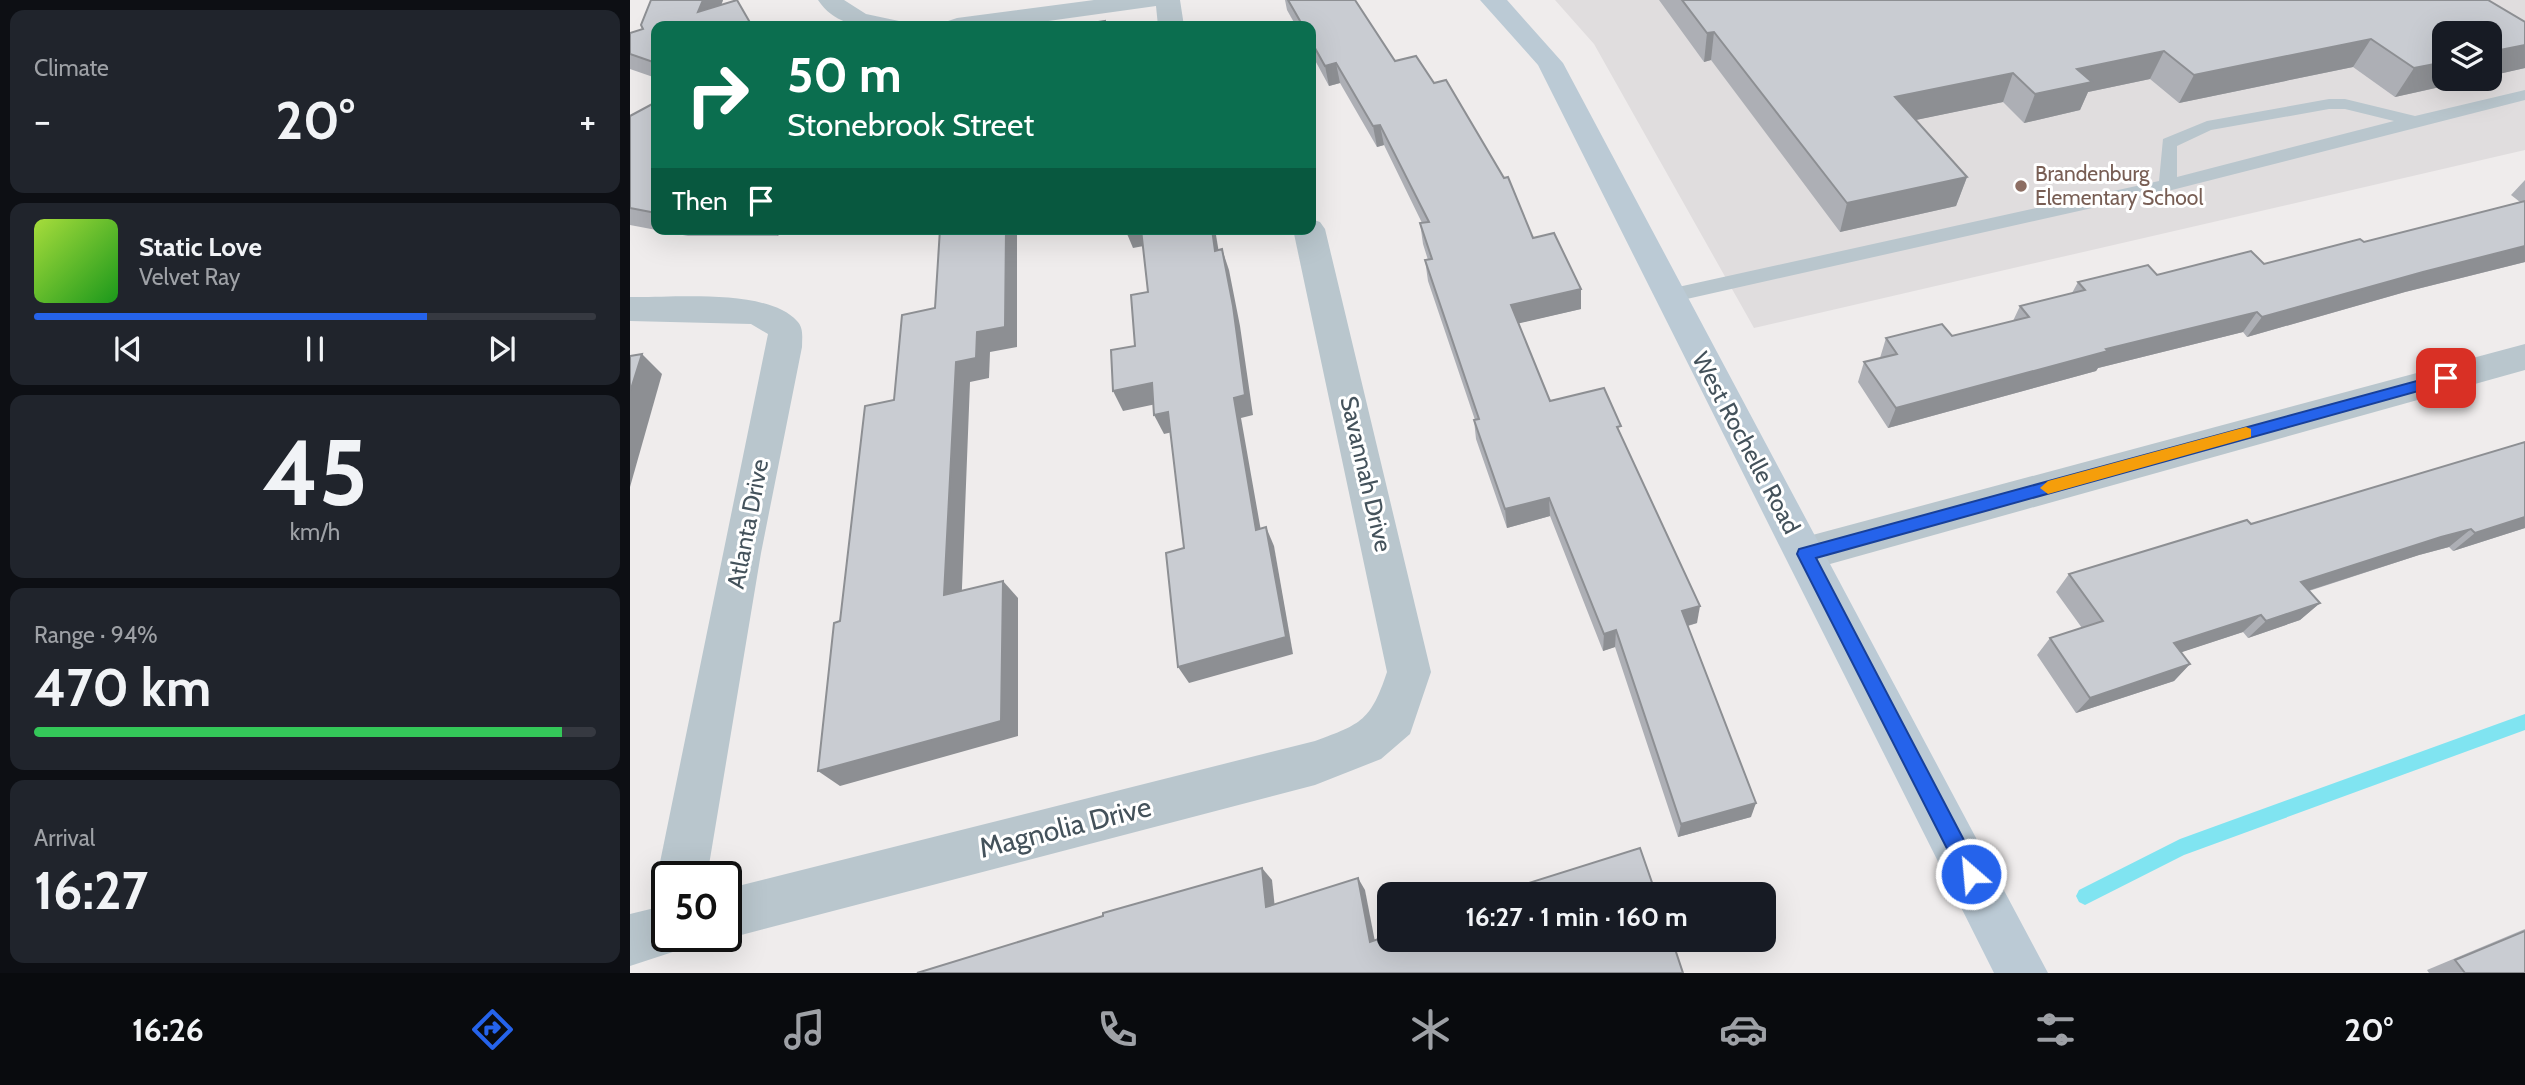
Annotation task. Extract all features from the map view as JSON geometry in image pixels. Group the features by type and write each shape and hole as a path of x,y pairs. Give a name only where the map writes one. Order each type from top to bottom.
{"main road":[{"name":"West Rochelle Road","path":"1492,0 1514,20 1550,63 2022,973"}],"street":[{"path":"830,0 835,8 855,19 865,21"},
{"path":"994,21 1150,0"},
{"path":"1168,0 1170,21"},
{"name":"Savannah Drive","path":"1311,235 1409,672 1394,719"},
{"name":"Atlanta Drive","path":"630,309 758,312 785,329 785,347 741,552 685,861"},
{"path":"1805,554 2525,356"},
{"name":"Magnolia Drive","path":"742,910 1315,763 1364,744 1394,719"},
{"path":"630,940 651,934"}],"lane":[{"path":"1669,296 2168,185 2525,95"},
{"path":"2168,185 2169,143 2207,127 2329,104 2345,104 2414,121"}],"shaded area":[{"name":"Brandenburg Elementary School","path":"1555,0 2525,0 2525,150 1754,328 1594,44"}],"building":[{"path":"651,0 703,0 698,12 737,0 749,21 651,21 651,61 630,54 630,33 643,29 641,25"},
{"path":"1288,0 1355,0 1395,61 1416,56 1434,83 1446,80 1504,178 1508,177 1533,238 1554,233 1581,289 1511,305 1550,401 1604,388 1621,426 1617,427 1700,606 1682,611 1756,803 1681,824 1616,630 1604,634 1549,498 1505,509 1474,420 1479,419 1425,260 1432,259 1420,223 1429,222 1380,125 1373,126 1336,63 1325,66 1316,50 1316,21 1300,21"},
{"path":"1682,0 2488,0 2525,22 2525,45 2502,50 2502,21 2432,21 2432,65 2414,68 2371,39 2194,75 2164,51 2077,69 2092,82 2035,94 2013,73 1895,97 1967,177 1847,203 1714,32 1707,33"},
{"path":"651,105 651,212 630,208 630,116"},
{"path":"2525,201 2525,246 2262,317 2257,312 2106,349 2108,351 1896,408 1864,362 1897,354 1886,338 1942,324 1952,336 2029,317 2020,306 2085,290 2078,282 2148,265 2157,275 2251,251 2264,264"},
{"path":"940,235 1006,235 1005,327 977,332 976,358 956,362 944,595 1003,581 1001,721 818,771 834,623 840,621 865,406 894,400 902,315 935,308"},
{"path":"1142,235 1213,235 1215,251 1222,249 1233,306 1245,395 1234,398 1256,530 1266,527 1286,637 1178,667 1166,553 1184,548 1168,412 1154,415 1152,383 1113,391 1111,350 1135,346 1131,295 1148,292"},
{"path":"642,354 630,392 630,356"},
{"path":"2525,442 2525,517 2475,533 2471,529 2441,537 2301,582 2320,603 2266,621 2261,615 2174,643 2190,664 2090,698 2050,638 2103,621 2069,574 2247,520 2251,524"},
{"path":"1640,848 1652,882 1532,882"},
{"path":"1262,868 1266,907 1358,878 1370,942 1377,940 1377,952 1676,952 1683,973 917,973 1103,916 1103,913"},
{"path":"2525,931 2525,973 2465,973 2455,960"}],"waterway":[{"path":"2085,896 2180,848 2525,722"}],"slow traffic":[{"path":"2048,488 2246,433"}],"place":[{"name":"Brandenburg Elementary School","path":"2021,186"}],"route":[{"path":"1971,874 1805,554 2446,378"}]}
